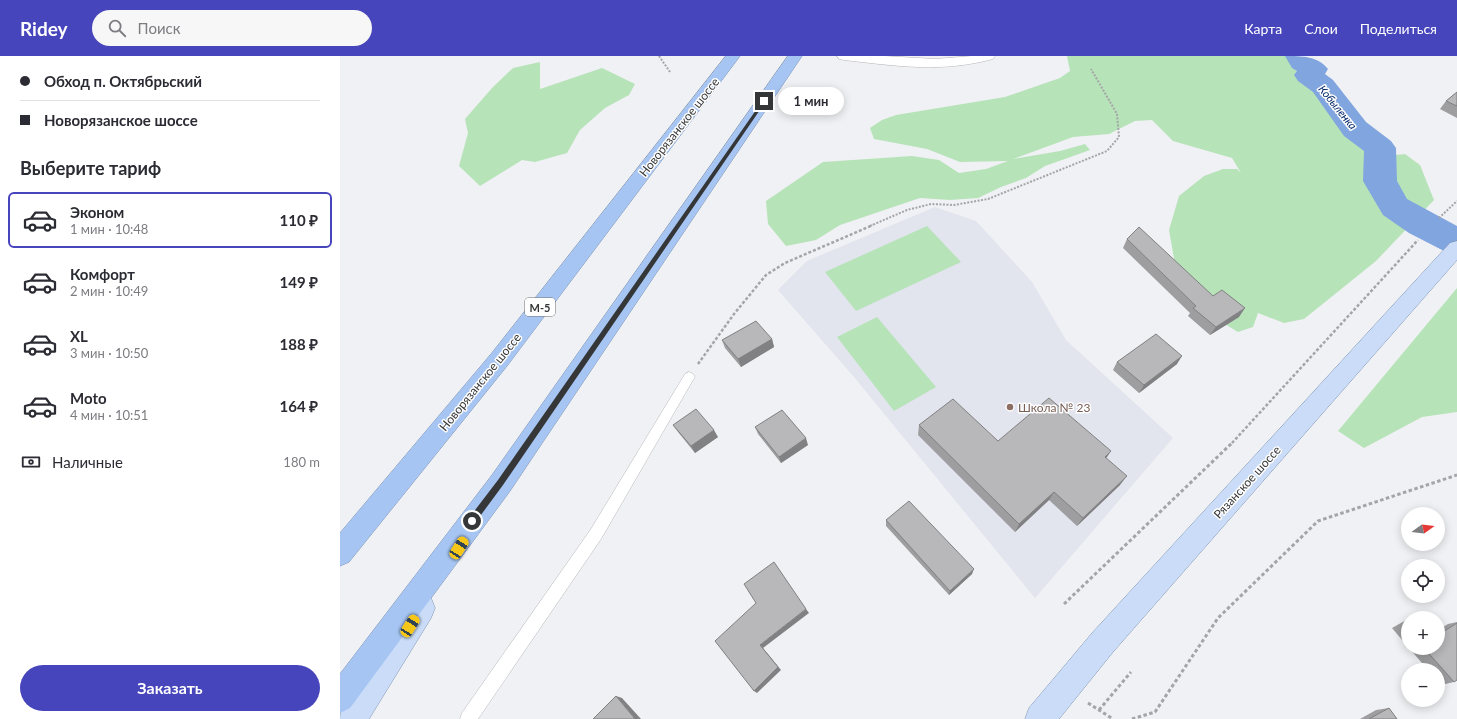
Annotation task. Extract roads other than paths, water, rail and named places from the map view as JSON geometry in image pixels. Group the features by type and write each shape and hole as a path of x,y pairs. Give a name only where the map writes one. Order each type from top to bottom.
{"highway":[{"name":"Новорязанское шоссе","path":"340,554 499,360 733,56"},
{"path":"340,698 501,483 795,58"}],"main road":[{"path":"844,56 931,63 957,62 979,59 988,56"},
{"name":"Рязанское шоссе","path":"1040,719 1103,642 1452,254"},
{"path":"352,719 501,483"}],"lane":[{"path":"468,719 596,534 689,377"}],"waterway":[{"name":"Кобыленка","path":"1299,56 1302,62 1314,69 1308,75 1323,86 1355,129 1380,148 1380,181 1395,207 1422,224 1457,242"}],"place":[{"name":"Школа № 23","path":"1010,407"}]}
